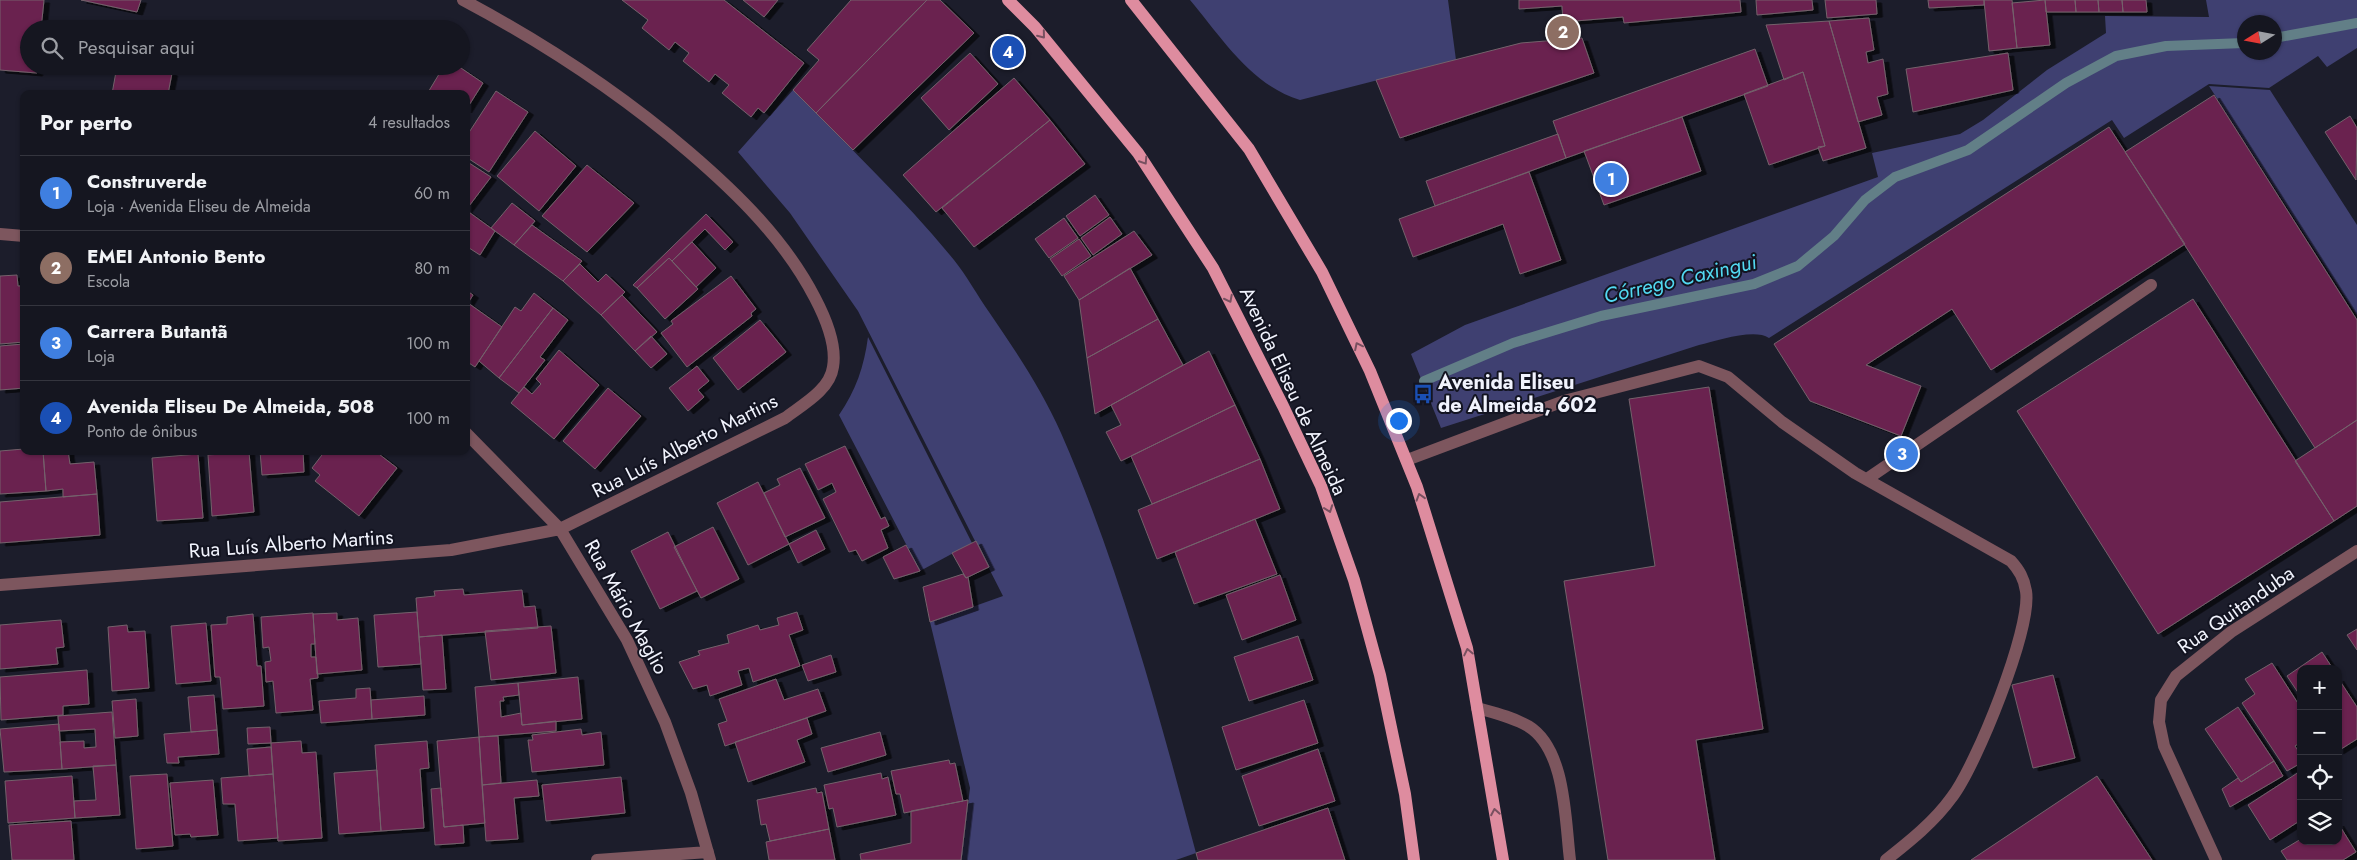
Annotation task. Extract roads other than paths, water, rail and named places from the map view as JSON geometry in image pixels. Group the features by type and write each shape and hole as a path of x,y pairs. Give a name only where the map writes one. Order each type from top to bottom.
{"main road":[{"name":"Avenida Eliseu de Almeida","path":"1008,0 1035,27 1138,153 1213,268 1321,486 1354,580 1382,684 1405,794 1414,860"},
{"path":"1131,0 1249,149 1322,272 1370,371 1407,460 1467,648 1503,860"}],"street":[{"name":"Rua Luís Alberto Martins","path":"0,585 452,550 560,529 785,418 815,396 828,380 833,367 833,352 823,312 799,269 785,249 755,214 713,172 646,115 508,24 463,0"},
{"path":"0,234 20,236"},
{"path":"1867,479 2151,285"},
{"path":"1407,460 1564,401 1699,366 1728,377 1782,422 1867,479 2011,561 2022,573 2027,592 2020,639 1976,756 1953,796 1920,833 1886,860"},
{"name":"Rua Mário Maglio","path":"470,437 560,529 627,640 656,704 691,793 709,856"},
{"name":"Rua Quitanduba","path":"2216,860 2164,746 2159,722 2161,700 2176,676 2231,632 2357,551"},
{"path":"1477,708 1508,717 1529,727 1542,738 1552,752 1561,787 1570,860"},
{"path":"598,860 709,856"}],"waterway":[{"name":"Córrego Caxingui","path":"2282,37 2357,23"},
{"name":"Córrego Caxingui","path":"1424,381 1513,343 1601,316 1754,284 1798,266 1834,236 1865,200 1895,177 1968,150 2066,83 2116,56 2166,46 2237,43"}],"place":[{"name":"EMEI Antonio Bento","path":"1563,32"},
{"name":"Avenida Eliseu De Almeida, 508","path":"1008,52"},
{"name":"Construverde","path":"1611,179"},
{"name":"Avenida Eliseu de Almeida, 602","path":"1423,394"},
{"name":"Carrera Butantã","path":"1902,454"}]}
